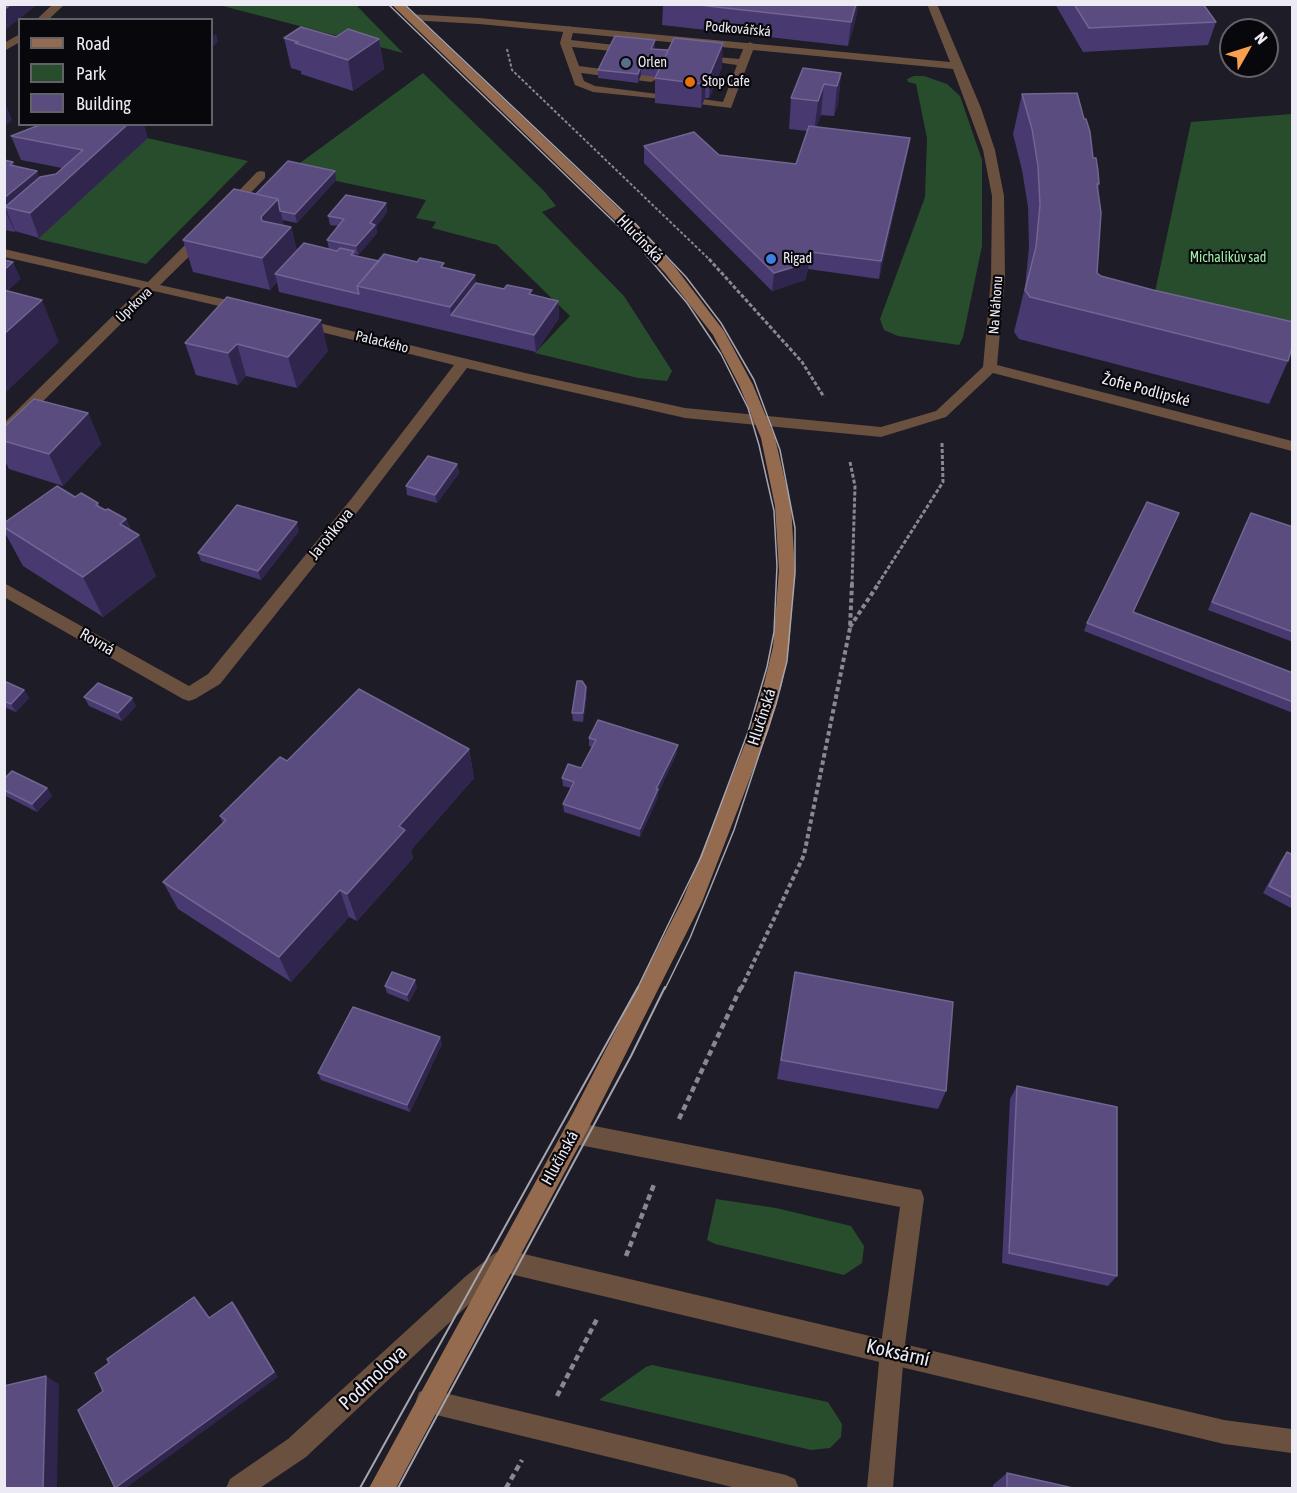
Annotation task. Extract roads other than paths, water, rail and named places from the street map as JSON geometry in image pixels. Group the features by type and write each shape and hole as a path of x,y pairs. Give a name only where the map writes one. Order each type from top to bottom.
{"street":[{"path":"43,18 60,4"},
{"name":"Na Náhonu","path":"932,4 989,150 998,196 998,278 990,368"},
{"name":"Podkovářská","path":"402,11 957,66"},
{"name":"Hlučínská","path":"382,1488 573,1133 696,893 756,740 773,684 781,646 787,570 783,506 762,422 746,385 719,334 670,270 631,228 402,11"},
{"path":"569,29 565,44 579,83 593,89 658,97"},
{"path":"4,48 18,38"},
{"path":"574,69 651,78 662,53 689,40"},
{"path":"565,44 744,63"},
{"path":"703,102 727,106 750,45"},
{"name":"Úprkova","path":"4,432 154,286 261,175"},
{"path":"4,253 257,311"},
{"name":"Palackého","path":"280,317 464,363 685,413 762,422"},
{"name":"Jaroňkova","path":"189,694 214,679 357,502 464,363"},
{"path":"762,422 881,432 941,414 990,368"},
{"name":"Žofie Podlipské","path":"990,368 1293,446"},
{"name":"Rovná","path":"4,589 189,694"},
{"path":"573,1133 913,1198 892,1352 879,1488"},
{"name":"Koksární","path":"503,1261 1224,1432 1293,1441"},
{"name":"Podmolova","path":"239,1488 297,1448 474,1284 503,1261"},
{"path":"428,1401 786,1488"}],"tram line":[{"path":"388,4 636,243 687,303 721,354 748,408 759,445 774,511 777,566 774,632 767,667 748,732 701,857 638,987"},
{"path":"404,4 628,216 686,277 721,323 754,380 780,450 795,528 795,573 787,661 776,704 734,830 690,938 665,989"},
{"path":"360,1488 638,987"},
{"path":"398,1488 631,1056 665,987"}],"place":[{"name":"Orlen","path":"626,63"},
{"name":"Stop Cafe","path":"690,82"},
{"name":"Rigad","path":"771,259"}],"park label":[{"name":"Michalíkův sad","path":"1228,258"}]}
